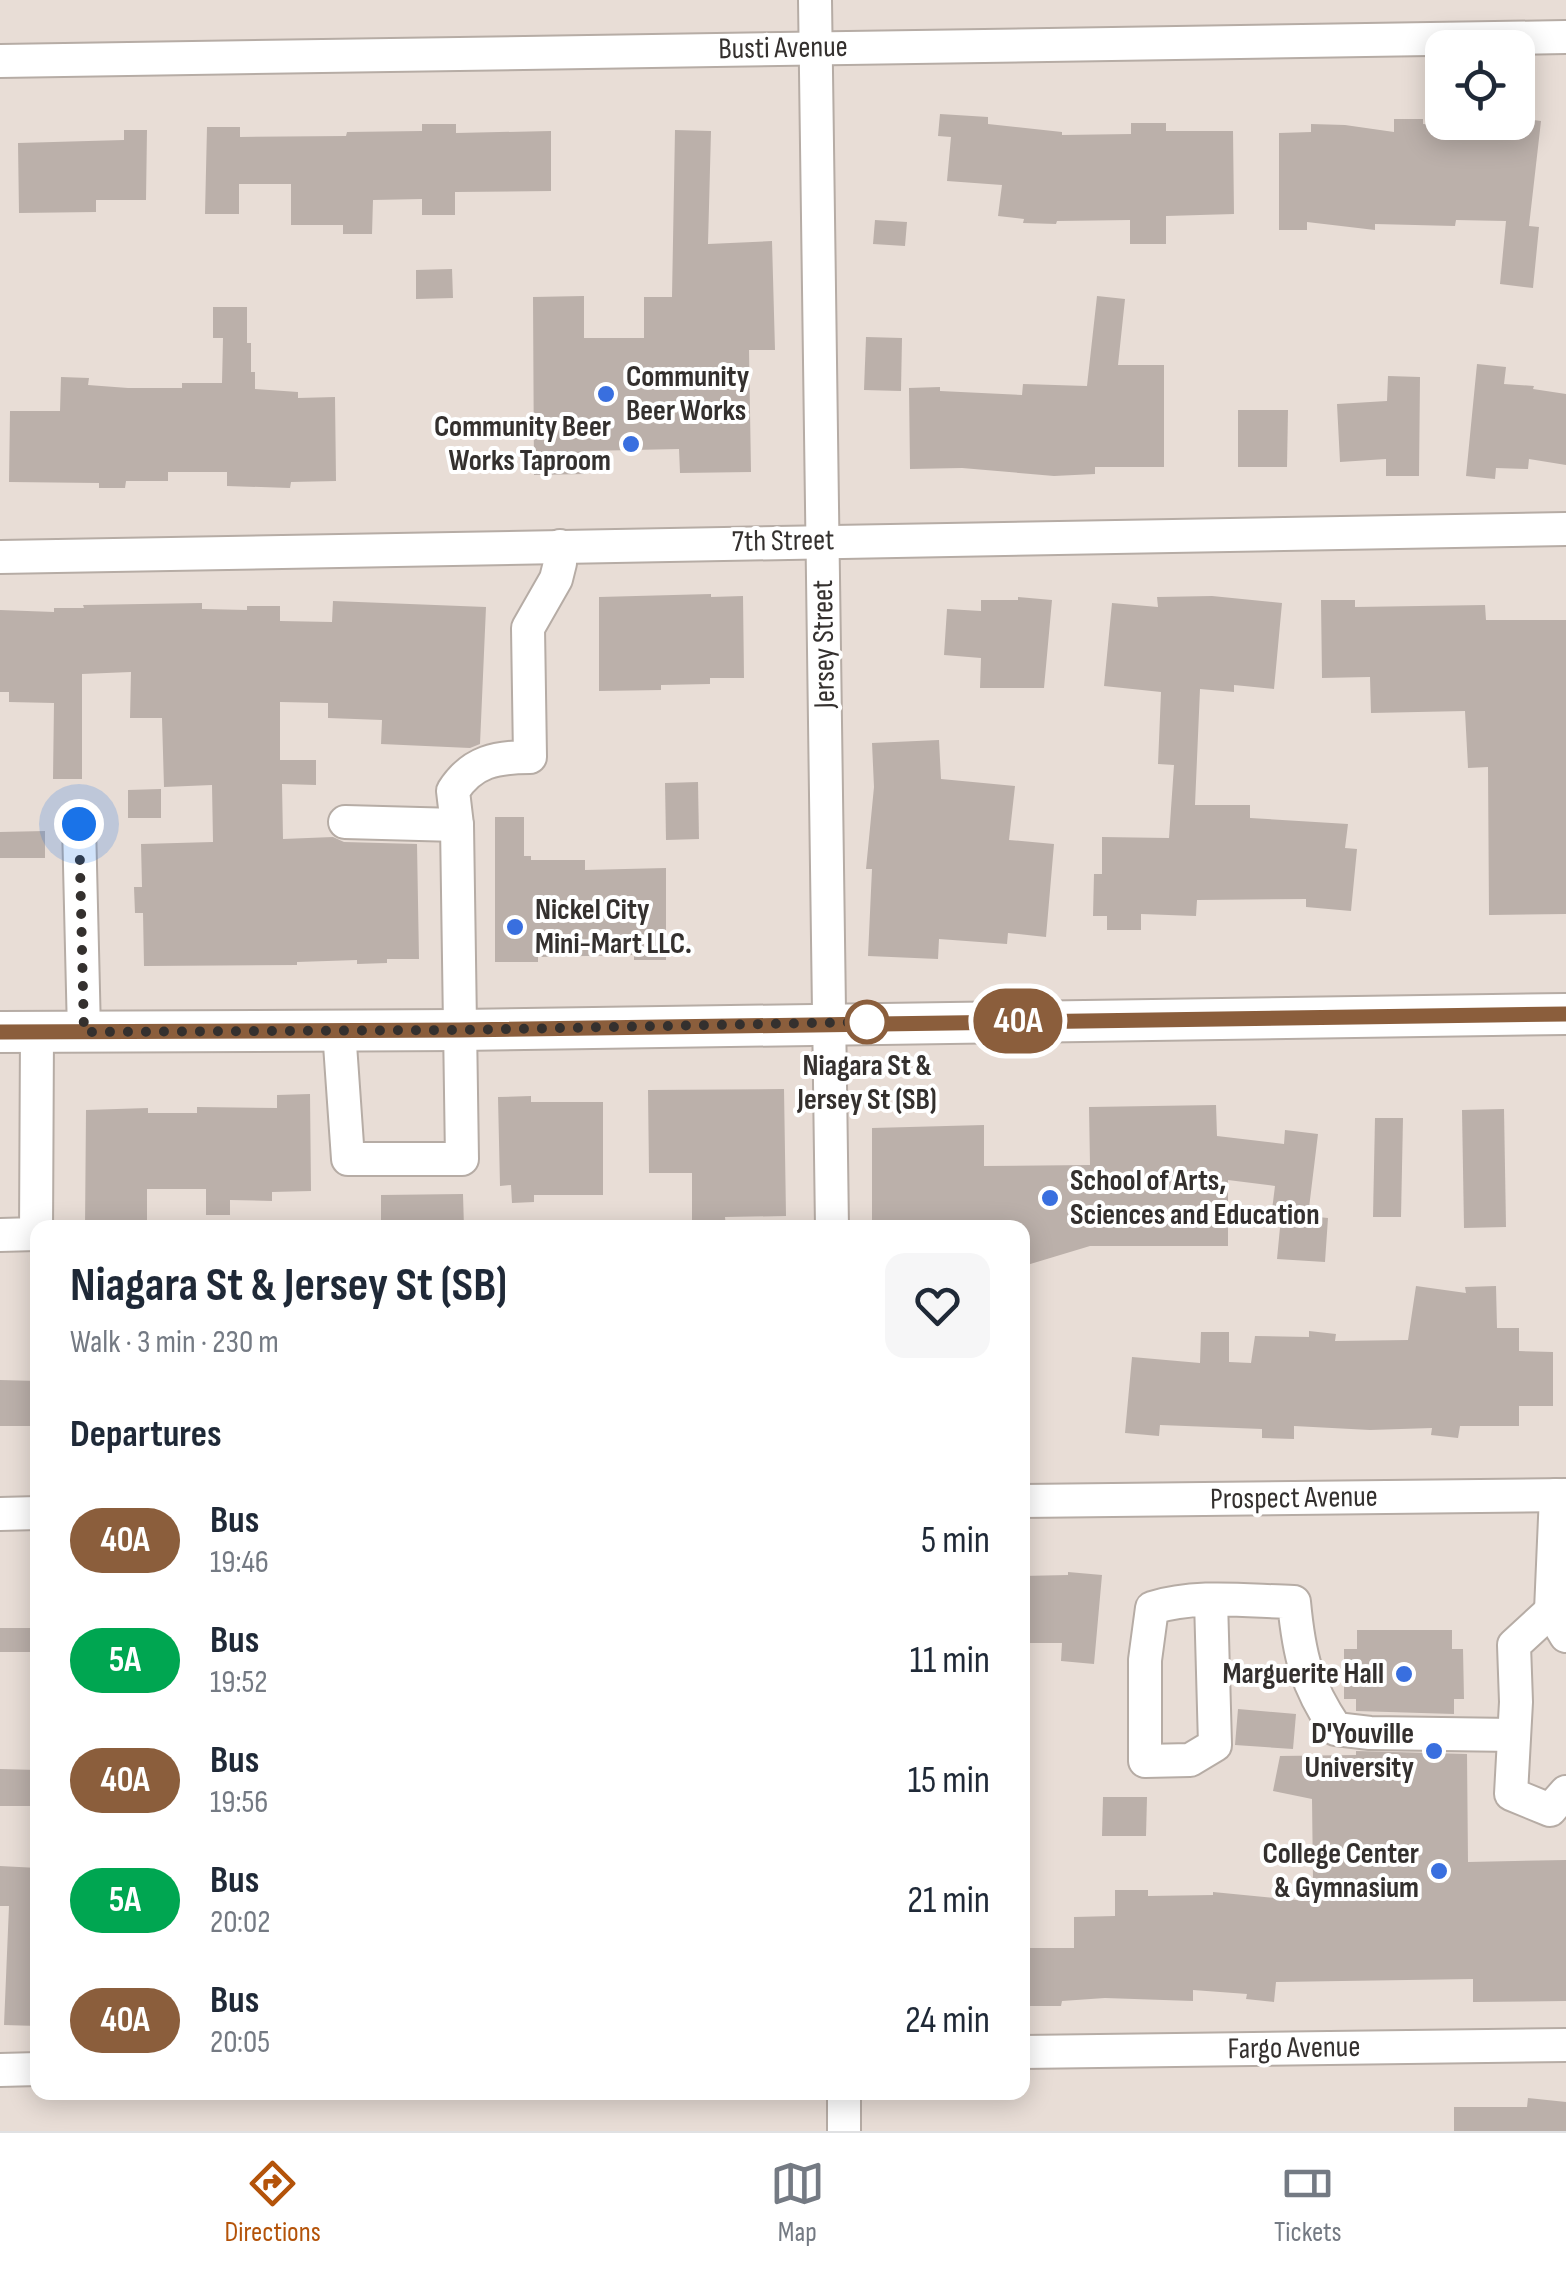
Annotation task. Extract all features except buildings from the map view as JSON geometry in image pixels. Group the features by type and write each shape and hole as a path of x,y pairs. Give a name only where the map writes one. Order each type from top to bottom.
{"main road":[{"path":"18,1032 460,1030 1566,1014"}],"street":[{"name":"Jersey Street","path":"814,0 832,1220"},
{"name":"Busti Avenue","path":"0,61 1566,37"},
{"name":"7th Street","path":"0,557 1566,529"},
{"path":"339,1030 348,1159 462,1159 457,825 453,791 472,769 488,760 530,757 528,628 556,579 560,546"},
{"path":"345,822 457,825"},
{"path":"79,824 84,1032"},
{"path":"18,1032 35,1220"},
{"path":"0,1235 30,1234"},
{"path":"1561,1495 1559,1624 1514,1645 1511,1794 1561,1808"},
{"name":"Prospect Avenue","path":"1030,1501 1561,1495"},
{"path":"0,1514 30,1513"},
{"path":"1211,1600 1215,1745 1190,1760 1145,1761 1145,1660 1152,1608 1180,1599 1294,1602 1297,1639 1314,1696 1336,1729 1514,1734"},
{"name":"Fargo Avenue","path":"1030,2052 1566,2044"},
{"path":"0,2070 30,2070"},
{"path":"844,2100 844,2131"}],"bus line":[{"name":"40A","path":"0,1032 460,1030 1566,1014"}],"place":[{"name":"Community Beer Works","path":"606,394"},
{"name":"Community Beer Works Taproom","path":"631,444"},
{"name":"Nickel City Mini-Mart LLC.","path":"515,927"},
{"name":"Niagara St & Jersey St (SB)","path":"867,1022"},
{"name":"School of Arts, Sciences and Education","path":"1050,1198"},
{"name":"Marguerite Hall","path":"1404,1674"},
{"name":"D'Youville University","path":"1434,1751"},
{"name":"College Center & Gymnasium","path":"1439,1871"}],"route":[{"path":"79,824 84,1032 867,1022"}]}
